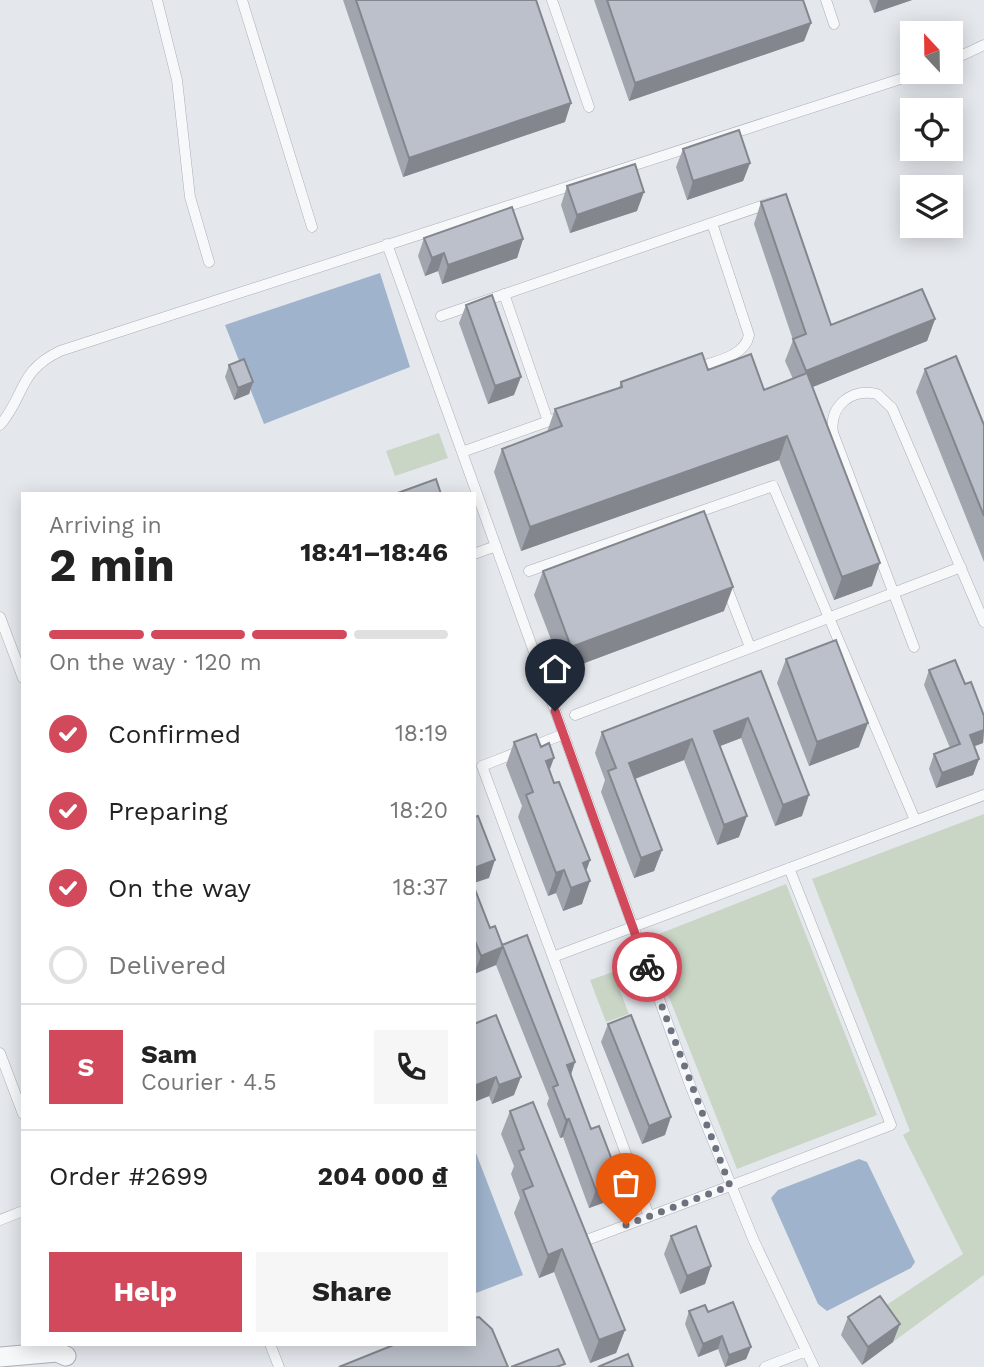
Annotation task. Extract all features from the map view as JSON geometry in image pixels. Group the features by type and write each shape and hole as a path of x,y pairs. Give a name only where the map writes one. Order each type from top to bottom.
{"street":[{"path":"0,1357 57,1352 66,1356"}],"lane":[{"path":"157,0 174,68 190,197 209,262"},
{"path":"242,0 312,227"},
{"path":"552,0 589,107"},
{"path":"826,0 834,24"},
{"path":"963,55 984,45"},
{"path":"0,425 13,408 27,376 51,356 387,244 900,79"},
{"path":"441,316 774,202"},
{"path":"686,371 736,353 745,347 749,335 712,223"},
{"path":"387,244 633,927 730,1186 814,1367"},
{"path":"504,294 548,421"},
{"path":"914,647 833,433 834,413 842,402 855,394 877,394 892,408 984,622"},
{"path":"462,452 573,412"},
{"path":"529,571 774,486 915,820"},
{"path":"698,512 703,524"},
{"path":"476,553 496,546"},
{"path":"575,715 961,567"},
{"path":"722,574 750,648"},
{"path":"0,617 21,673"},
{"path":"564,734 482,766 649,1216"},
{"path":"553,957 984,794"},
{"path":"579,1243 891,1125 789,867"},
{"path":"0,1053 21,1109"},
{"path":"0,1220 21,1213"},
{"path":"271,1346 279,1367"},
{"path":"765,1367 806,1351"}],"green space":[{"path":"439,433 448,458 395,476 386,451"},
{"path":"984,814 984,1275 893,1342 873,1314 963,1254 903,1135 910,1131 812,879"},
{"path":"786,884 877,1115 737,1169 646,939"},
{"path":"613,972 629,1014 606,1022 590,980"}],"water":[{"path":"380,273 410,367 264,424 225,325"},
{"path":"476,1153 523,1275 476,1293"},
{"path":"859,1159 867,1162 915,1262 911,1268 827,1311 818,1304 771,1198 778,1190"}],"building":[{"path":"356,0 536,0 571,103 409,158"},
{"path":"607,0 803,0 811,23 635,83"},
{"path":"739,130 750,163 693,181 683,149"},
{"path":"635,164 644,192 577,215 567,186"},
{"path":"786,194 831,325 922,289 935,319 806,371 793,339 806,334 761,202"},
{"path":"512,207 523,239 448,265 444,253 432,258 424,238"},
{"path":"492,295 521,377 495,386 466,305"},
{"path":"702,353 708,370 751,354 764,390 807,373 880,563 842,577 787,436 530,527 502,449 562,426 555,409 622,387 621,382"},
{"path":"956,356 984,425 984,516 925,369"},
{"path":"244,359 253,382 238,388 229,365"},
{"path":"436,479 440,492 400,492"},
{"path":"704,511 733,587 571,647 543,571"},
{"path":"836,640 868,723 817,742 786,659"},
{"path":"955,660 965,684 971,682 984,716 984,730 970,735 979,759 942,773 934,754 960,744 929,670"},
{"path":"761,671 809,795 783,805 748,718 714,731 747,816 724,825 692,739 629,763 662,850 641,858 608,771 616,768 602,732"},
{"path":"536,734 541,747 549,743 554,758 546,761 554,783 559,782 590,860 583,863 590,881 571,888 564,870 556,873 526,795 533,792 514,742"},
{"path":"476,816 495,860 476,867"},
{"path":"476,892 490,928 495,926 503,947 481,956 476,944"},
{"path":"527,935 575,1062 567,1065 591,1129 599,1126 620,1181 596,1190 569,1119 566,1120 553,1087 558,1085 502,945"},
{"path":"496,1015 521,1077 499,1085 496,1077 476,1085 476,1023"},
{"path":"631,1015 671,1117 649,1126 608,1024"},
{"path":"533,1102 625,1330 599,1340 562,1249 548,1255 523,1190 533,1186 519,1151 524,1149 510,1111"},
{"path":"696,1226 711,1266 687,1276 671,1236"},
{"path":"880,1296 900,1324 868,1347 848,1317"},
{"path":"733,1302 751,1347 729,1355 722,1336 703,1344 689,1311 705,1305 708,1312"},
{"path":"479,1317 492,1329 508,1367 339,1367 391,1346 476,1346 476,1318"},
{"path":"558,1349 565,1364 556,1367 511,1367"},
{"path":"628,1354 633,1367 598,1367"}],"way so far":[{"path":"626,1225 730,1186 647,967"}],"route":[{"path":"555,711 647,967"}]}
